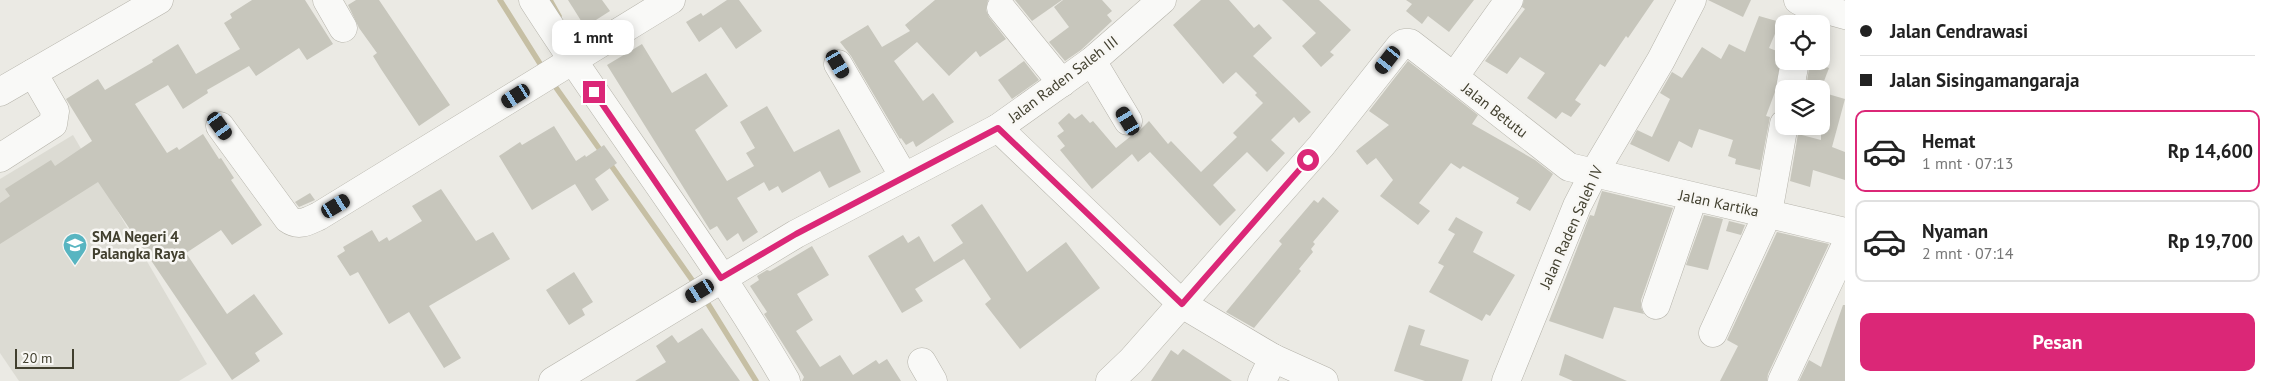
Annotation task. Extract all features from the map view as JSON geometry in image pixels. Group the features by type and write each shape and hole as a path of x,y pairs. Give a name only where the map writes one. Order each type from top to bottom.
{"street":[{"path":"0,92 159,0"},
{"path":"327,0 343,28"},
{"path":"533,0 572,62 721,278 786,381"},
{"path":"220,126 288,219 298,224 320,216 670,0"},
{"name":"Jalan Raden Saleh III","path":"552,381 586,372 721,278 796,234 998,128 1062,84 1162,0"},
{"name":"Jalan Betutu","path":"1509,0 1454,77 1569,167 1594,173"},
{"name":"Jalan Raden Saleh IV","path":"1506,381 1578,206 1594,173 1661,60 1692,0"},
{"path":"1001,8 1062,84"},
{"path":"1802,9 1845,15"},
{"path":"1110,381 1131,361 1321,146 1400,46 1404,43 1410,43 1454,77"},
{"path":"1092,60 1128,121"},
{"path":"838,64 904,177"},
{"path":"0,158 54,124 55,111 33,72"},
{"path":"998,128 1182,304 1267,370 1324,381"},
{"path":"1713,333 1768,213 1782,135"},
{"name":"Jalan Kartika","path":"1594,173 1693,198 1768,213 1845,232"},
{"path":"1656,305 1693,198"},
{"path":"1782,381 1845,247"}],"shaded area":[{"name":"SMA Negeri 4 Palangka Raya","path":"73,135 207,364 179,381 19,381 0,353 0,179"}],"building":[{"path":"252,0 305,0 333,44 307,60 299,48 256,76 249,66 207,90 208,93 183,109 168,85 135,104 167,153 177,147 179,150 203,134 234,178 231,180 262,225 232,245 221,230 186,253 227,314 254,294 283,334 255,353 260,361 232,380 98,182 0,244 0,203 10,196 5,189 51,160 55,166 92,141 66,99 98,79 105,90 153,62 152,60 178,44 196,74 240,49 224,23 232,18 230,14"},
{"path":"356,0 379,0 450,105 419,126 373,56 377,53 359,28 348,5"},
{"path":"568,0 602,0 610,11 585,27"},
{"path":"727,0 739,0 762,31 736,49 721,27 699,42 686,22 701,13 703,16"},
{"path":"935,0 988,0 986,10 989,17 1006,39 980,57 976,51 949,76 917,42 894,61 923,101 933,93 954,122 916,147 913,141 906,145 900,139 851,56 840,42 868,25 882,47 910,31 905,25"},
{"path":"1015,0 1062,0 1032,21"},
{"path":"1063,0 1102,0 1112,11 1107,15 1112,21 1081,50 1065,61 1049,42 1069,27 1054,7"},
{"path":"1201,0 1229,0 1254,28 1259,24 1272,38 1253,56 1311,112 1299,123 1294,117 1271,140 1285,153 1267,172 1247,152 1213,185 1236,210 1220,226 1150,152 1138,162 1132,154 1092,189 1060,150 1065,146 1057,136 1064,131 1058,123 1069,113 1075,119 1082,114 1090,123 1093,121 1116,148 1136,134 1149,121 1168,144 1171,141 1201,172 1237,137 1233,133 1263,103 1255,95 1257,93 1236,72 1223,84 1173,25"},
{"path":"1282,0 1319,0 1351,30 1330,52 1334,55 1321,67 1302,46 1316,33"},
{"path":"1406,0 1474,0 1449,32 1428,16 1422,24 1406,11 1412,4"},
{"path":"1524,0 1654,0 1605,67 1600,64 1575,100 1581,104 1571,117 1562,112 1556,119 1527,98 1545,73 1520,57 1507,74 1485,61 1525,9 1522,7"},
{"path":"1708,0 1751,0 1743,17"},
{"path":"1759,16 1775,21 1775,34 1769,48 1775,50 1775,70 1779,70 1777,80 1775,80 1775,92 1766,116 1770,117 1760,170 1735,164 1736,159 1728,156 1733,140 1699,129 1692,148 1679,141 1669,162 1630,144 1637,130 1652,137 1670,99 1660,93 1672,72 1682,78 1702,47 1721,59 1729,44 1745,52"},
{"path":"642,44 672,93 706,73 728,106 695,130 727,181 754,166 746,153 755,148 740,122 767,106 794,152 839,129 861,172 829,188 820,171 782,193 778,186 769,191 764,182 737,198 758,232 743,242 738,233 727,241 717,226 710,230 607,65"},
{"path":"1024,61 1039,80 1012,99 998,80"},
{"path":"1408,61 1478,115 1472,124 1535,160 1553,174 1530,211 1516,203 1519,198 1463,166 1460,169 1451,163 1419,203 1430,211 1418,225 1380,196 1393,180 1376,158 1367,165 1356,151 1389,125 1369,111"},
{"path":"1809,70 1828,70 1824,80 1807,80"},
{"path":"1830,95 1845,99 1832,147 1845,152 1845,180 1813,170 1810,187 1790,181 1798,135 1821,140 1821,135 1830,135"},
{"path":"554,126 576,161 604,145 617,163 595,179 609,200 592,211 575,184 532,210 499,156 520,142 522,145"},
{"path":"441,189 476,241 493,232 510,259 429,306 461,358 444,368 409,312 389,324 358,272 350,276 337,256 345,251 343,247 372,230 379,242 387,237 389,241 422,221 412,206"},
{"path":"1602,191 1673,208 1641,300 1644,314 1614,307 1603,339 1549,321 1590,215 1594,216"},
{"path":"310,193 315,200 299,207 295,202"},
{"path":"1323,197 1339,211 1313,242 1315,244 1311,249 1313,252 1299,269 1301,271 1254,328 1226,312 1282,244 1279,241 1314,200 1318,203"},
{"path":"982,204 1027,272 1066,242 1100,288 1020,349 985,304 991,299 964,259 915,289 923,301 902,313 868,256 903,235 908,243 919,236 934,262 963,243 951,225"},
{"path":"1704,215 1723,219 1708,270 1686,265"},
{"path":"1456,217 1483,232 1473,252 1515,275 1490,316 1486,314 1482,321 1429,292 1444,266 1438,263 1455,234 1448,230"},
{"path":"1729,221 1745,225 1741,235 1726,231"},
{"path":"1777,232 1829,244 1768,374 1767,381 1720,381 1738,346 1727,340"},
{"path":"812,246 829,275 797,294 813,320 796,331 820,367 840,355 853,375 876,360 879,364 887,359 901,381 802,381 804,377 764,314 767,312 750,286 759,280 757,276 767,270 770,271"},
{"path":"574,272 593,302 582,309 585,315 569,325 546,290"},
{"path":"1843,305 1845,305 1845,381 1799,381 1809,360 1821,367"},
{"path":"1409,325 1425,330 1420,345 1469,360 1462,381 1425,381 1394,371"},
{"path":"702,328 740,381 635,381 666,362 656,346 672,335 678,343"},
{"path":"1183,349 1232,381 1151,381 1171,350 1178,355"},
{"path":"1565,354 1627,381 1573,381 1559,375"}],"waterway":[{"path":"500,0 544,70"},
{"path":"550,0 559,16"},
{"path":"552,82 603,154"},
{"path":"608,161 697,287"},
{"path":"705,299 756,381"}],"place":[{"name":"SMA Negeri 4 Palangka Raya","path":"75,266"}],"route":[{"path":"594,92 721,278 796,234 998,128 1182,304 1308,160"}]}
